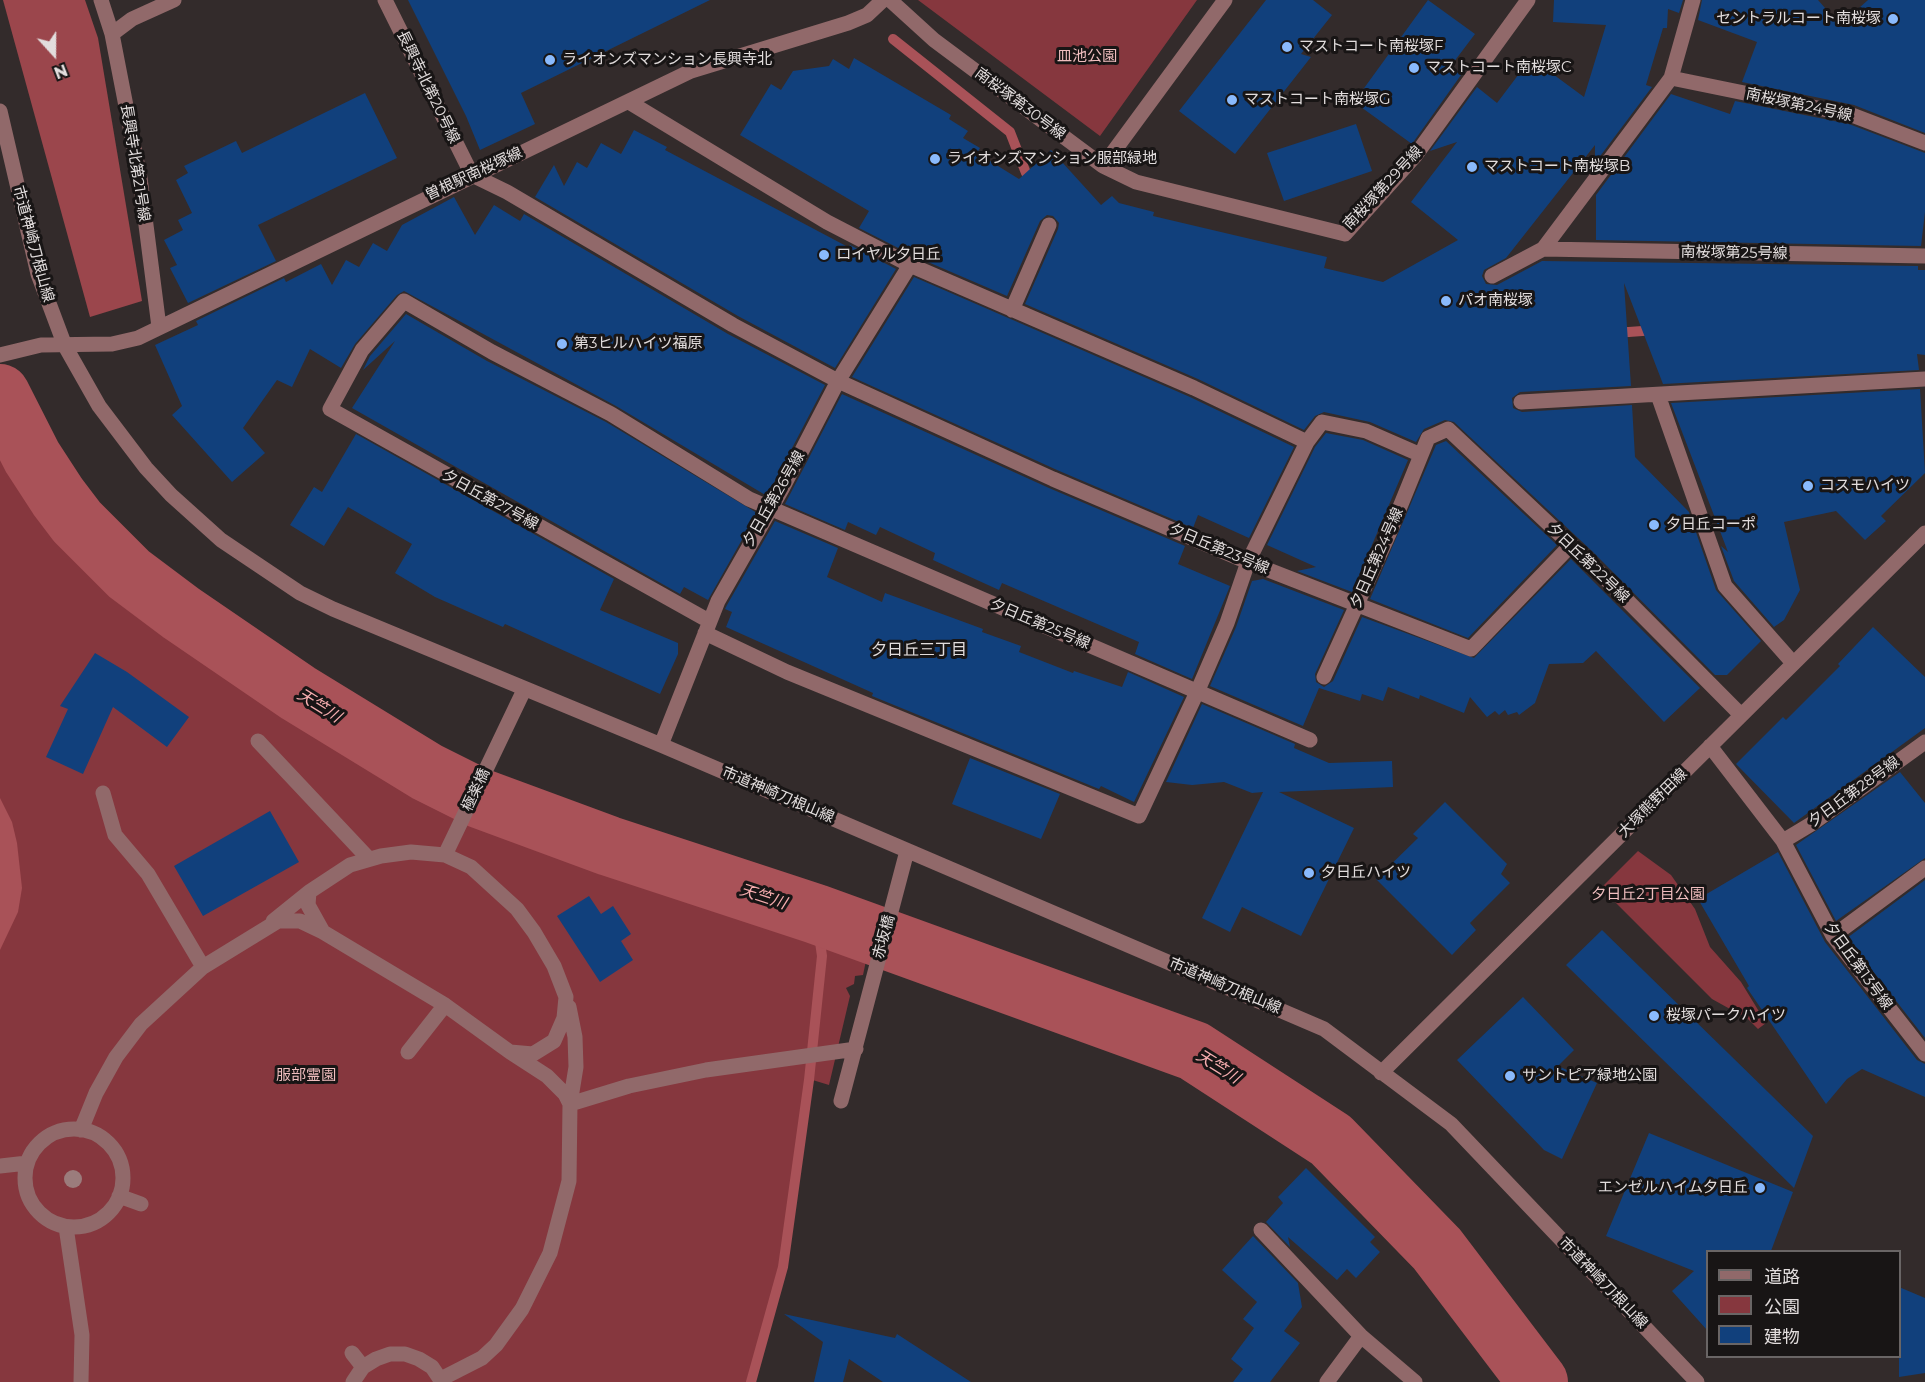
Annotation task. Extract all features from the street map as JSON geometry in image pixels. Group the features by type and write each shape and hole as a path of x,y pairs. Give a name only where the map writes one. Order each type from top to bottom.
{"street":[{"name":"長興寺北第21号線","path":"101,0 112,33 140,177 159,327"},
{"path":"112,33 132,19 174,0"},
{"name":"長興寺北第20号線","path":"385,0 472,175"},
{"path":"861,0 867,15"},
{"name":"曽根駅南桜塚線","path":"0,355 26,348 123,343 700,67 832,28 867,15 884,0"},
{"name":"南桜塚第30号線","path":"890,0 934,40 1103,166"},
{"path":"1103,166 1225,0"},
{"name":"南桜塚第29号線","path":"1103,166 1136,183 1345,234 1415,156 1528,0"},
{"path":"1492,276 1543,249 1671,78 1693,0"},
{"name":"南桜塚第24号線","path":"1671,78 1852,115 1925,143"},
{"path":"628,102 827,222 910,265 1194,388 1307,442"},
{"name":"市道神崎刀根山線","path":"0,111 38,274 66,345 99,406 146,468 171,495 221,540 300,593 1324,1029 1451,1124 1697,1382"},
{"name":"夕日丘第23号線","path":"472,175 507,192 733,325 838,381 1053,479 1248,562 1472,649 1571,545"},
{"path":"1012,310 1049,225"},
{"name":"南桜塚第25号線","path":"1543,249 1925,256"},
{"name":"夕日丘第26号線","path":"661,745 707,627 838,381 910,265"},
{"name":"夕日丘第25号線","path":"362,350 404,301 492,352 611,414 749,499 1310,740"},
{"name":"夕日丘第27号線","path":"362,350 330,409 707,627"},
{"path":"1521,402 1925,379"},
{"path":"1658,395 1725,586 1793,663"},
{"path":"707,627 787,672 1139,816 1227,623 1248,562 1307,442 1322,422 1366,431 1421,454"},
{"name":"夕日丘第22号線","path":"1428,438 1448,429 1571,545 1741,715"},
{"name":"夕日丘第24号線","path":"1324,677 1428,438"},
{"name":"大塚熊野田線","path":"1382,1073 1925,533"},
{"name":"極楽橋","path":"445,855 524,690"},
{"path":"258,741 369,859"},
{"name":"夕日丘第28号線","path":"1783,841 1813,823 1925,742"},
{"name":"夕日丘第13号線","path":"1710,746 1783,841 1833,936 1925,1054"},
{"path":"103,793 115,835 148,874 203,967"},
{"name":"赤坂橋","path":"841,1101 907,851"},
{"path":"266,927 309,892 350,865 369,859 411,852 445,855 471,867 517,909 540,942 566,997 575,1037 576,1067 570,1104 570,1158 566,1199 557,1234 543,1269 522,1309 496,1345 482,1358 441,1381 432,1368 405,1354 390,1354 363,1367 353,1382"},
{"path":"1833,936 1925,868"},
{"path":"309,892 308,904 323,932"},
{"path":"81,1130 89,1106 116,1057 141,1024 203,967 266,927 278,921 294,920 323,932 445,1005 547,1076 565,1094 570,1104"},
{"path":"510,1052 533,1054 554,1041 564,1018 566,997"},
{"path":"408,1052 445,1005"},
{"path":"570,1104 654,1080 811,1054 856,1049"},
{"path":"68,1130 81,1130 104,1140 113,1149 122,1172 119,1196 113,1208 92,1224 66,1227 50,1221 37,1210 28,1196 25,1179 27,1163 43,1140 68,1130"},
{"path":"0,1166 27,1163"},
{"path":"119,1196 141,1204"},
{"path":"66,1227 82,1335 81,1382"},
{"path":"1261,1230 1361,1336 1415,1382"},
{"path":"1327,1382 1361,1336"},
{"path":"352,1353 363,1367"}],"green space":[{"name":"皿池公園","path":"918,0 1197,0 1100,136"},
{"name":"服部霊園","path":"0,434 30,488 56,525 115,587 149,614 351,749 482,823 867,956 863,975 855,976 854,984 846,988 850,996 829,1085 806,1078 780,1266 747,1382 0,1382"},
{"name":"夕日丘2丁目公園","path":"1638,851 1671,875 1695,909 1710,947 1741,982 1766,1023 1758,1029 1748,1019 1712,999 1601,888"}],"shaded area":[{"path":"3,0 85,0 98,38 142,301 90,317"},
{"path":"0,798 12,822 22,888 18,912 0,950"}],"building":[{"path":"408,0 710,0 521,93 535,124 480,150 466,116"},
{"path":"1266,0 1313,0 1332,15 1301,54 1311,57 1235,154 1179,111"},
{"name":"マストコート南桜塚C","path":"1428,0 1475,34 1450,67 1461,75 1412,144 1354,102"},
{"path":"1554,0 1683,0 1679,13 1668,9 1667,28 1663,28 1646,85 1652,87 1595,163 1595,145 1506,258 1484,270 1482,276 1486,284 1497,285 1542,261 1918,266 1918,270 1925,270 1925,355 1917,354 1919,370 1663,384 1624,283 1631,386 1520,392 1512,398 1513,408 1522,412 1632,405 1635,457 1689,512 1716,590 1761,641 1727,675 1715,675 1593,552 1454,422 1445,420 1424,429 1416,442 1370,422 1324,412 1315,416 1304,430 1198,379 1025,304 1058,229 1059,223 1053,216 1047,215 1040,221 1007,296 914,256 859,228 869,211 740,135 771,84 781,90 793,71 829,66 833,59 849,69 854,58 951,115 949,119 968,131 963,138 980,148 977,153 1019,179 1051,150 1101,205 1112,196 1119,203 1154,212 1153,216 1327,257 1324,268 1383,282 1458,240 1411,202 1457,142 1430,151 1477,87 1497,103 1531,58 1584,97 1606,25 1553,22"},
{"path":"1702,0 1818,0 1840,25 1868,0 1925,0 1925,133 1854,105 1742,82 1757,42 1698,20"},
{"path":"365,93 397,158 258,225 276,261 188,303 170,268 177,265 164,240 183,230 178,220 192,213 176,180 188,173 184,166 236,141 242,153"},
{"path":"1671,94 1730,114 1735,101 1849,124 1925,153 1925,212 1921,246 1596,240 1596,195"},
{"path":"1356,124 1372,171 1284,201 1267,153"},
{"path":"634,130 667,147 665,150 848,247 850,245 896,269 835,368 738,316 535,197 554,165 564,186 577,162 587,168 601,143 621,154"},
{"path":"454,197 475,235 494,205 520,221 524,214 728,334 825,385 767,496 616,406 404,291 397,295 355,344 341,368 310,349 292,387 277,380 243,428 265,453 232,482 172,415 182,406 155,345 198,325 196,321 284,278 286,282 321,264 332,285 346,260 359,267 373,243 387,251 402,225"},
{"path":"914,277 1190,397 1294,447 1249,538 1198,515 1193,528 1057,470 852,377"},
{"path":"406,314 487,361 606,422 757,513 708,600 684,587 680,594 352,408 395,341 363,370 370,356"},
{"path":"1920,389 1925,473 1881,516 1886,521 1865,540 1836,511 1784,522 1800,590 1784,620 1774,627 1734,581 1721,546 1728,552 1671,403"},
{"path":"842,394 1049,488 1185,546 1178,564 1230,586 1192,679 1135,654 1139,642 1002,583 999,590 933,560 935,553 880,527 876,535 848,522 845,530 785,504"},
{"path":"1326,433 1363,440 1408,460 1352,592 1297,571 1316,567 1267,545 1315,447"},
{"path":"356,434 614,579 600,610 678,643 678,654 660,694 505,624 503,627 435,597 395,573 412,544 348,507 324,546 290,525 314,487 322,492"},
{"path":"1446,441 1557,545 1468,638 1370,599 1436,445"},
{"path":"775,521 838,548 827,577 882,602 885,593 983,629 982,632 1021,646 1019,652 1073,673 1074,671 1122,687 1128,672 1184,697 1134,802 1101,786 1099,789 872,696 873,693 726,627 732,612 725,609"},
{"path":"1571,559 1700,688 1664,722 1596,651 1583,663 1549,664 1535,703 1519,715 1517,712 1508,715 1505,710 1499,715 1495,711 1487,717 1470,697 1464,713 1420,695 1419,699 1388,687 1383,701 1362,694 1360,701 1319,688 1303,726 1210,686 1236,627 1252,581 1263,579 1344,610 1315,674 1316,682 1324,687 1333,681 1362,617 1474,658"},
{"path":"1873,627 1925,677 1925,728 1794,823 1736,764 1783,717 1786,720 1840,666 1838,664"},
{"path":"95,653 127,672 189,717 167,747 113,707 83,774 46,757 68,709 60,706"},
{"path":"1202,704 1295,744 1294,748 1329,763 1392,761 1393,787 1279,792 1354,828 1301,936 1242,907 1230,932 1202,918 1263,792 1252,793 1224,782 1192,785 1166,782"},
{"path":"970,758 1060,794 1041,839 952,804"},
{"path":"1900,772 1925,803 1925,858 1836,921 1796,845"},
{"path":"1445,802 1507,864 1501,874 1510,883 1470,923 1476,930 1452,955 1376,879 1418,838 1413,834"},
{"path":"270,811 299,862 203,916 174,866"},
{"path":"1778,852 1825,942 1917,1060 1925,1064 1925,1097 1862,1069 1847,1079 1826,1104 1747,988 1749,986 1698,899"},
{"path":"1925,880 1925,1038 1847,938"},
{"path":"589,896 601,914 613,906 631,934 621,941 633,960 600,982 557,916"},
{"name":"桜塚パークハイツ","path":"1602,930 1813,1136 1794,1188 1566,965"},
{"name":"サントピア緑地公園","path":"1523,997 1574,1050 1558,1066 1597,1083 1562,1159 1544,1150 1457,1060"},
{"path":"1649,1133 1793,1192 1771,1250 1706,1250 1706,1329 1672,1291 1694,1271 1606,1236"},
{"path":"1306,1168 1375,1237 1370,1242 1380,1252 1356,1278 1347,1269 1337,1280 1288,1237 1290,1247 1266,1222 1283,1203 1278,1197"},
{"path":"1253,1236 1298,1283 1302,1307 1284,1331 1300,1343 1270,1382 1233,1382 1243,1369 1231,1359 1254,1328 1243,1319 1257,1302 1222,1270"},
{"path":"1901,1288 1925,1298 1925,1373 1899,1377"},
{"path":"784,1314 895,1338 897,1334 971,1382 883,1382 849,1359 843,1382 814,1382 823,1342"}],"waterway":[{"path":"893,39 1010,132 1026,173 1037,179"},
{"path":"1615,333 1656,330"},
{"name":"天竺川","path":"0,394 32,457 58,497 77,522 129,574 181,613 298,693 427,772 479,798 609,846 816,914 1194,1051 1331,1140 1437,1249 1538,1382"},
{"path":"751,1382 783,1267 809,1080 822,956 816,914"}],"place":[{"name":"セントラルコート南桜塚","path":"1893,19"},
{"name":"マストコート南桜塚F","path":"1287,47"},
{"name":"ライオンズマンション長興寺北","path":"550,60"},
{"name":"マストコート南桜塚C","path":"1414,68"},
{"name":"マストコート南桜塚G","path":"1232,100"},
{"name":"ライオンズマンション服部緑地","path":"935,159"},
{"name":"マストコート南桜塚B","path":"1472,167"},
{"name":"ロイヤル夕日丘","path":"824,255"},
{"name":"パオ南桜塚","path":"1446,301"},
{"name":"第3ヒルハイツ福原","path":"562,344"},
{"name":"コスモハイツ","path":"1808,486"},
{"name":"夕日丘コーポ","path":"1654,525"},
{"name":"夕日丘ハイツ","path":"1309,873"},
{"name":"桜塚パークハイツ","path":"1654,1016"},
{"name":"サントピア緑地公園","path":"1510,1076"},
{"name":"エンゼルハイム夕日丘","path":"1760,1188"}],"district":[{"name":"夕日丘三丁目","path":"919,650"}]}
